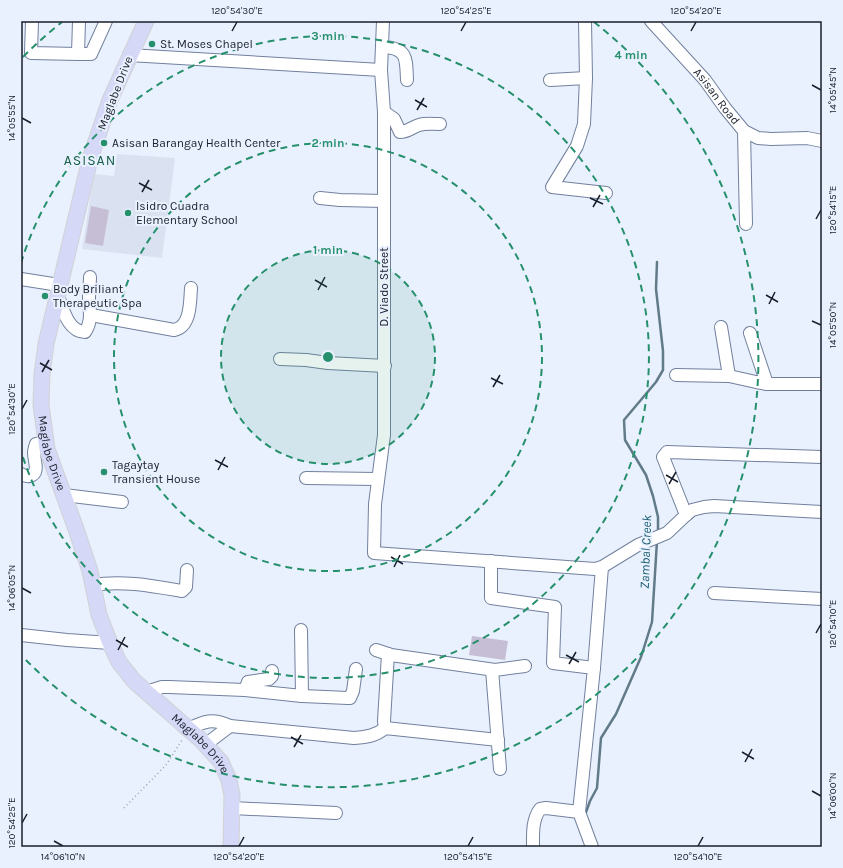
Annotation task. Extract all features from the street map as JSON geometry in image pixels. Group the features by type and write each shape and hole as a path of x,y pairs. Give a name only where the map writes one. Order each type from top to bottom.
{"main road":[{"name":"Maglabe Drive","path":"146,21 129,55 110,100 90,159 46,344 42,374 41,405 47,449 90,571 99,615 110,643 119,662 134,681 188,729 221,762 229,780 232,794 231,847"}],"street":[{"path":"32,21 31,53 78,54 91,54 106,21"},
{"path":"78,54 79,21"},
{"name":"D. Viado Street","path":"383,21 381,70 384,112 384,436 377,478 374,553 492,561"},
{"path":"585,21 586,78 584,124 577,146 552,187 606,193"},
{"name":"Asisan Road","path":"651,21 705,80 744,131 758,138 807,138 822,141"},
{"path":"383,47 401,51 405,56 407,80"},
{"path":"129,55 381,70"},
{"path":"550,80 586,78"},
{"path":"384,112 394,119 400,132 428,123 440,124"},
{"path":"744,131 746,224"},
{"path":"320,198 384,201"},
{"path":"21,279 59,290 66,316 73,329 79,332 85,332 91,315 89,295 90,277"},
{"path":"91,315 174,330 178,329 186,321 189,310 191,288"},
{"path":"721,328 729,376"},
{"path":"750,333 767,384"},
{"path":"280,359 306,360 328,364 385,366"},
{"path":"676,375 729,376 767,384 822,384"},
{"path":"21,474 28,477 35,472 36,469 33,451 36,444 46,443"},
{"path":"686,515 663,457 667,452 822,457"},
{"path":"306,478 377,478"},
{"path":"64,495 122,502"},
{"path":"594,668 553,663 555,607 491,598 492,561 589,569 602,567 638,545 667,533 692,510 704,507 714,506 822,512"},
{"path":"592,847 579,812 594,668 602,567"},
{"path":"93,586 106,583 142,585 182,591 186,587 187,570"},
{"path":"714,592 822,599"},
{"path":"301,630 302,696"},
{"path":"21,635 110,643"},
{"path":"376,650 388,654 492,670 525,666"},
{"path":"385,728 384,721 388,654"},
{"path":"146,692 162,687 169,687 245,690 302,696 350,698 353,691 356,669"},
{"path":"492,670 500,769"},
{"path":"245,690 248,682 269,679 272,676 272,671"},
{"path":"188,729 204,721 218,721 230,726 354,738 373,735 381,732 385,728 498,740"},
{"path":"205,745 230,726"},
{"path":"232,808 336,813"},
{"path":"533,847 535,815 540,809 546,808 579,812"}],"path":[{"path":"124,808 166,765 188,729"}],"shaded area":[{"name":"Isidro Cuadra Elementary School","path":"117,154 175,158 162,258 82,249 94,174 114,176"},
{"path":"91,206 109,210 103,246 85,243"},
{"path":"472,636 508,641 505,660 469,655"}],"waterway":[{"name":"Zambal Creek","path":"657,262 656,289 663,351 663,370 656,382 624,420 625,440 646,475 653,496 658,517 658,534"},
{"name":"Zambal Creek","path":"585,815 597,788 601,738 616,714 641,657 652,622 657,541"}],"place":[{"name":"St. Moses Chapel","path":"152,44"},
{"name":"Asisan Barangay Health Center","path":"104,143"},
{"name":"Isidro Cuadra Elementary School","path":"128,213"},
{"name":"Body Briliant Therapeutic Spa","path":"45,296"},
{"name":"Tagaytay Transient House","path":"104,472"}],"district":[{"name":"ASISAN","path":"90,160"}]}
